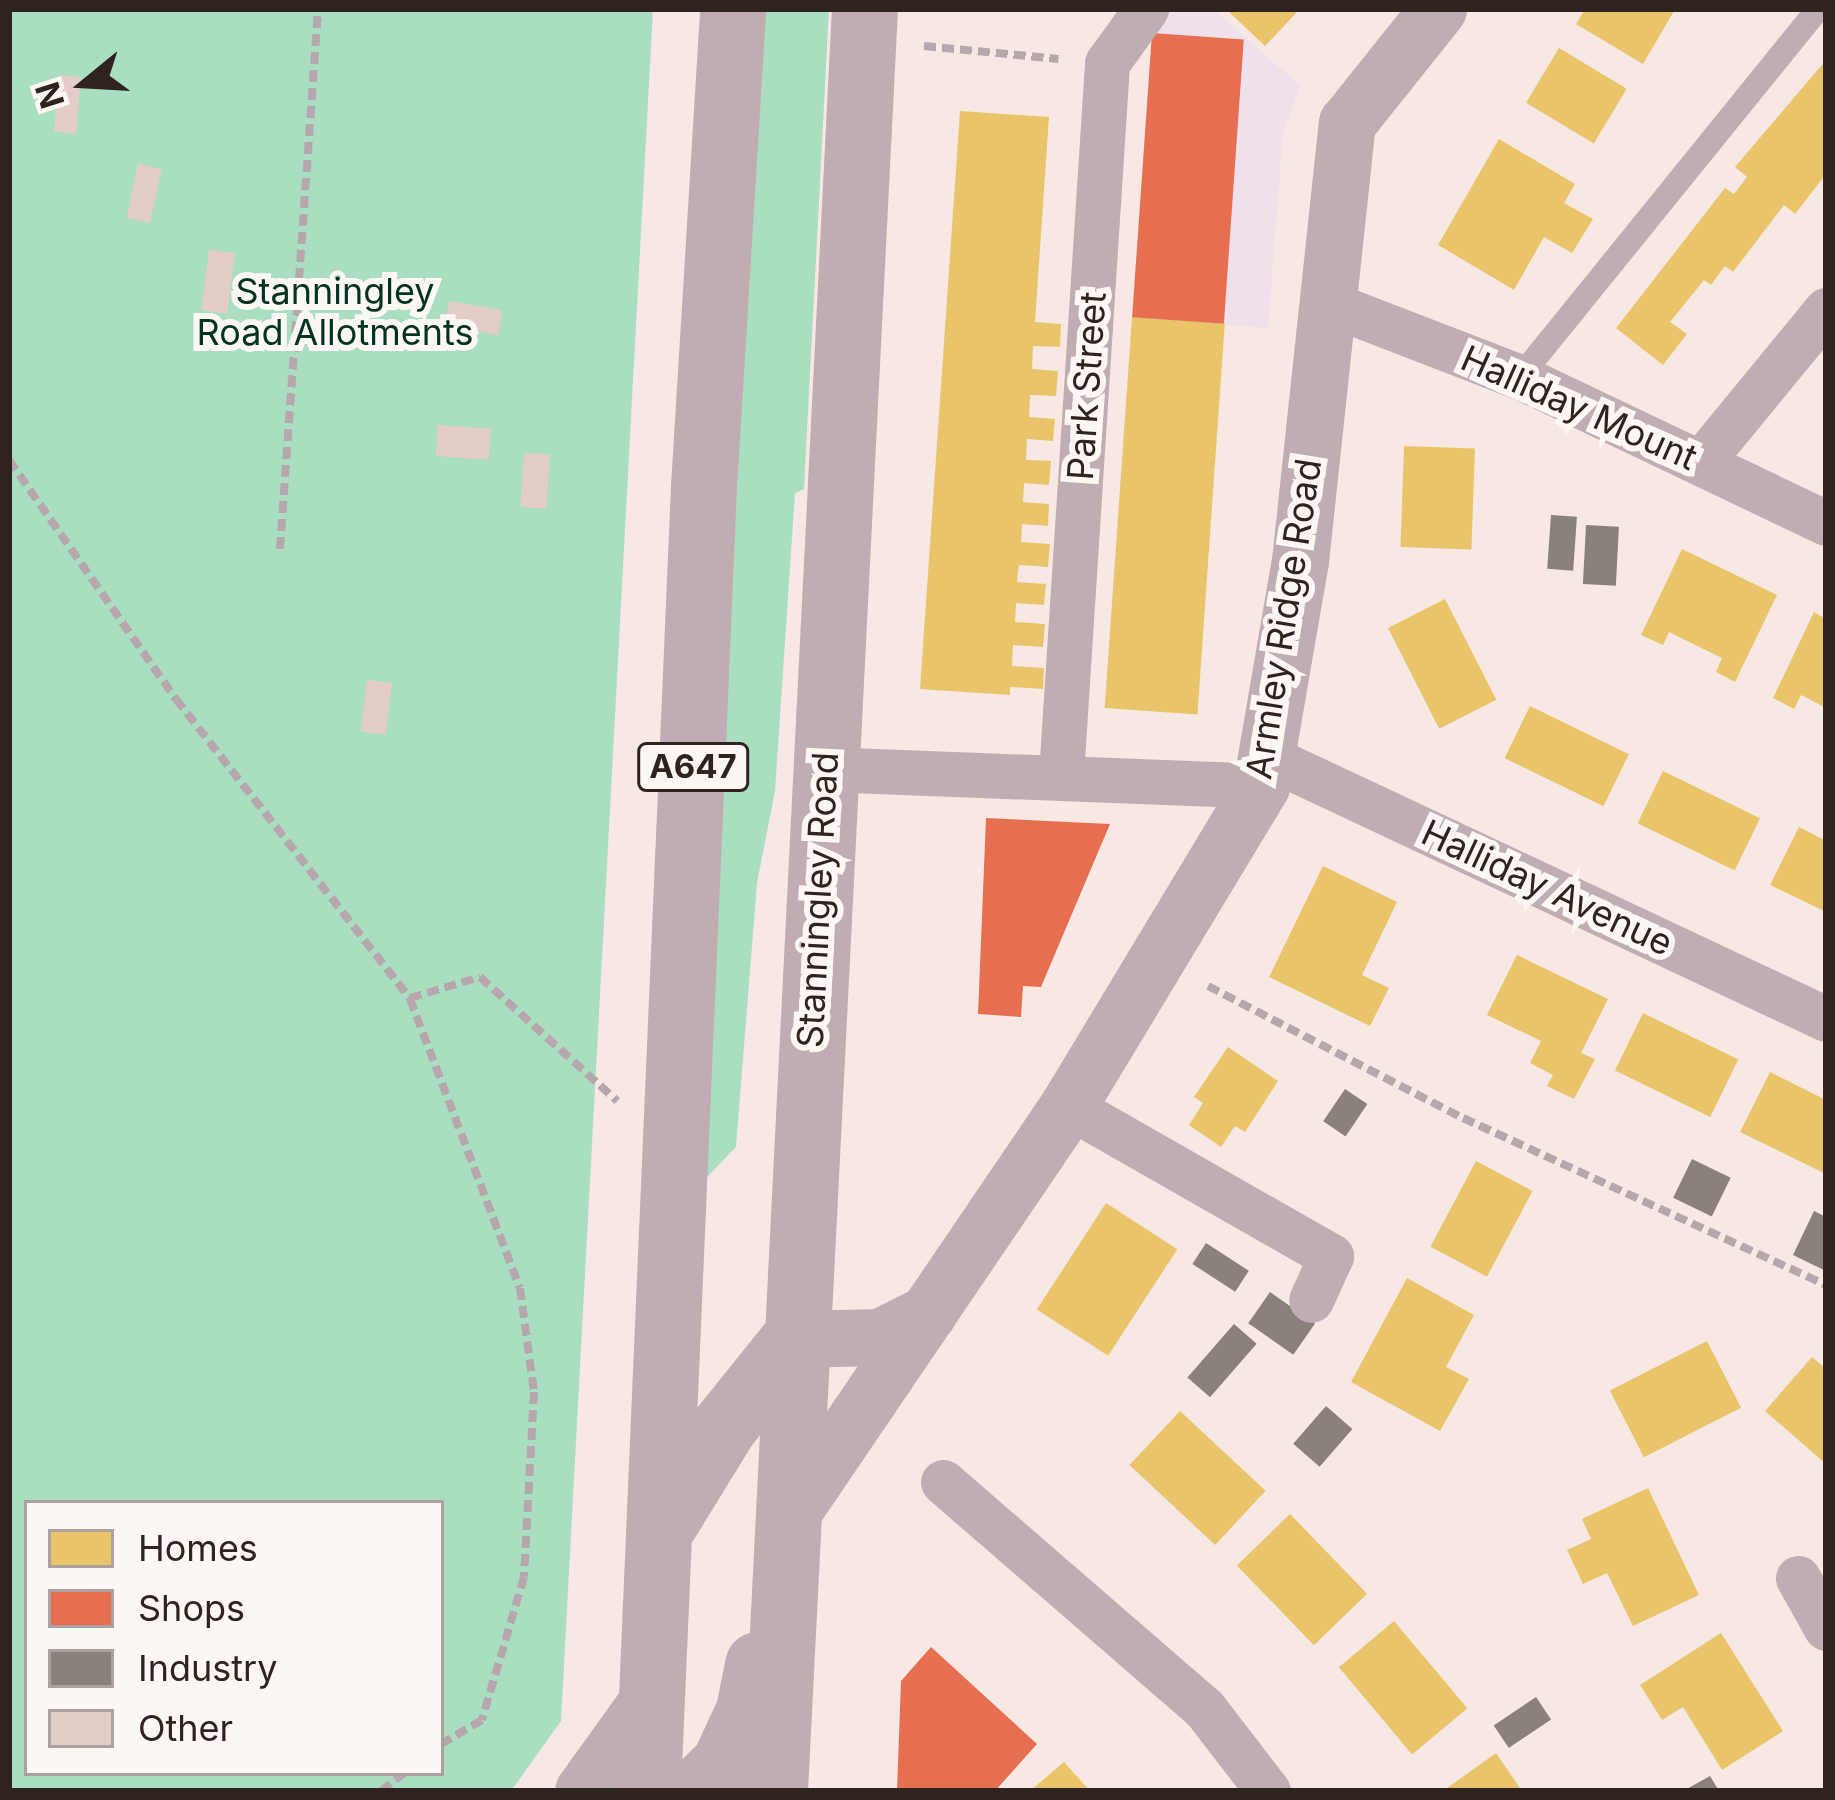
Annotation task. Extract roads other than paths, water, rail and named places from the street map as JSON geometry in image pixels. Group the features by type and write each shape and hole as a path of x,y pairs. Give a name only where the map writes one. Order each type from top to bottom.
{"main road":[{"name":"A647","path":"648,1791 664,1525 704,487 733,9"},
{"name":"Stanningley Road","path":"775,1791 864,25"},
{"path":"664,1525 725,1426 796,1339"},
{"path":"698,1791 724,1765 749,1711 787,1520"}],"street":[{"name":"Park Street","path":"1061,775 1107,63 1146,9"},
{"name":"Armley Ridge Road","path":"787,1520 1068,1106 1159,961 1265,771 1328,303 1347,123 1438,9"},
{"name":"Halliday Mount","path":"1328,303 1520,377 1826,523"},
{"path":"1701,462 1826,310"},
{"path":"824,769 1061,775 1265,771"},
{"name":"Halliday Avenue","path":"1265,771 1826,1019"},
{"path":"1068,1106 1331,1256 1311,1300"},
{"path":"796,1339 880,1337 928,1313"},
{"path":"944,1482 1204,1708 1268,1791"},
{"path":"1798,1578 1826,1628"},
{"path":"584,1791 652,1695"}],"lane":[{"path":"1520,377 1818,9"}],"park label":[{"name":"Stanningley Road Allotments","path":"335,312"}]}
